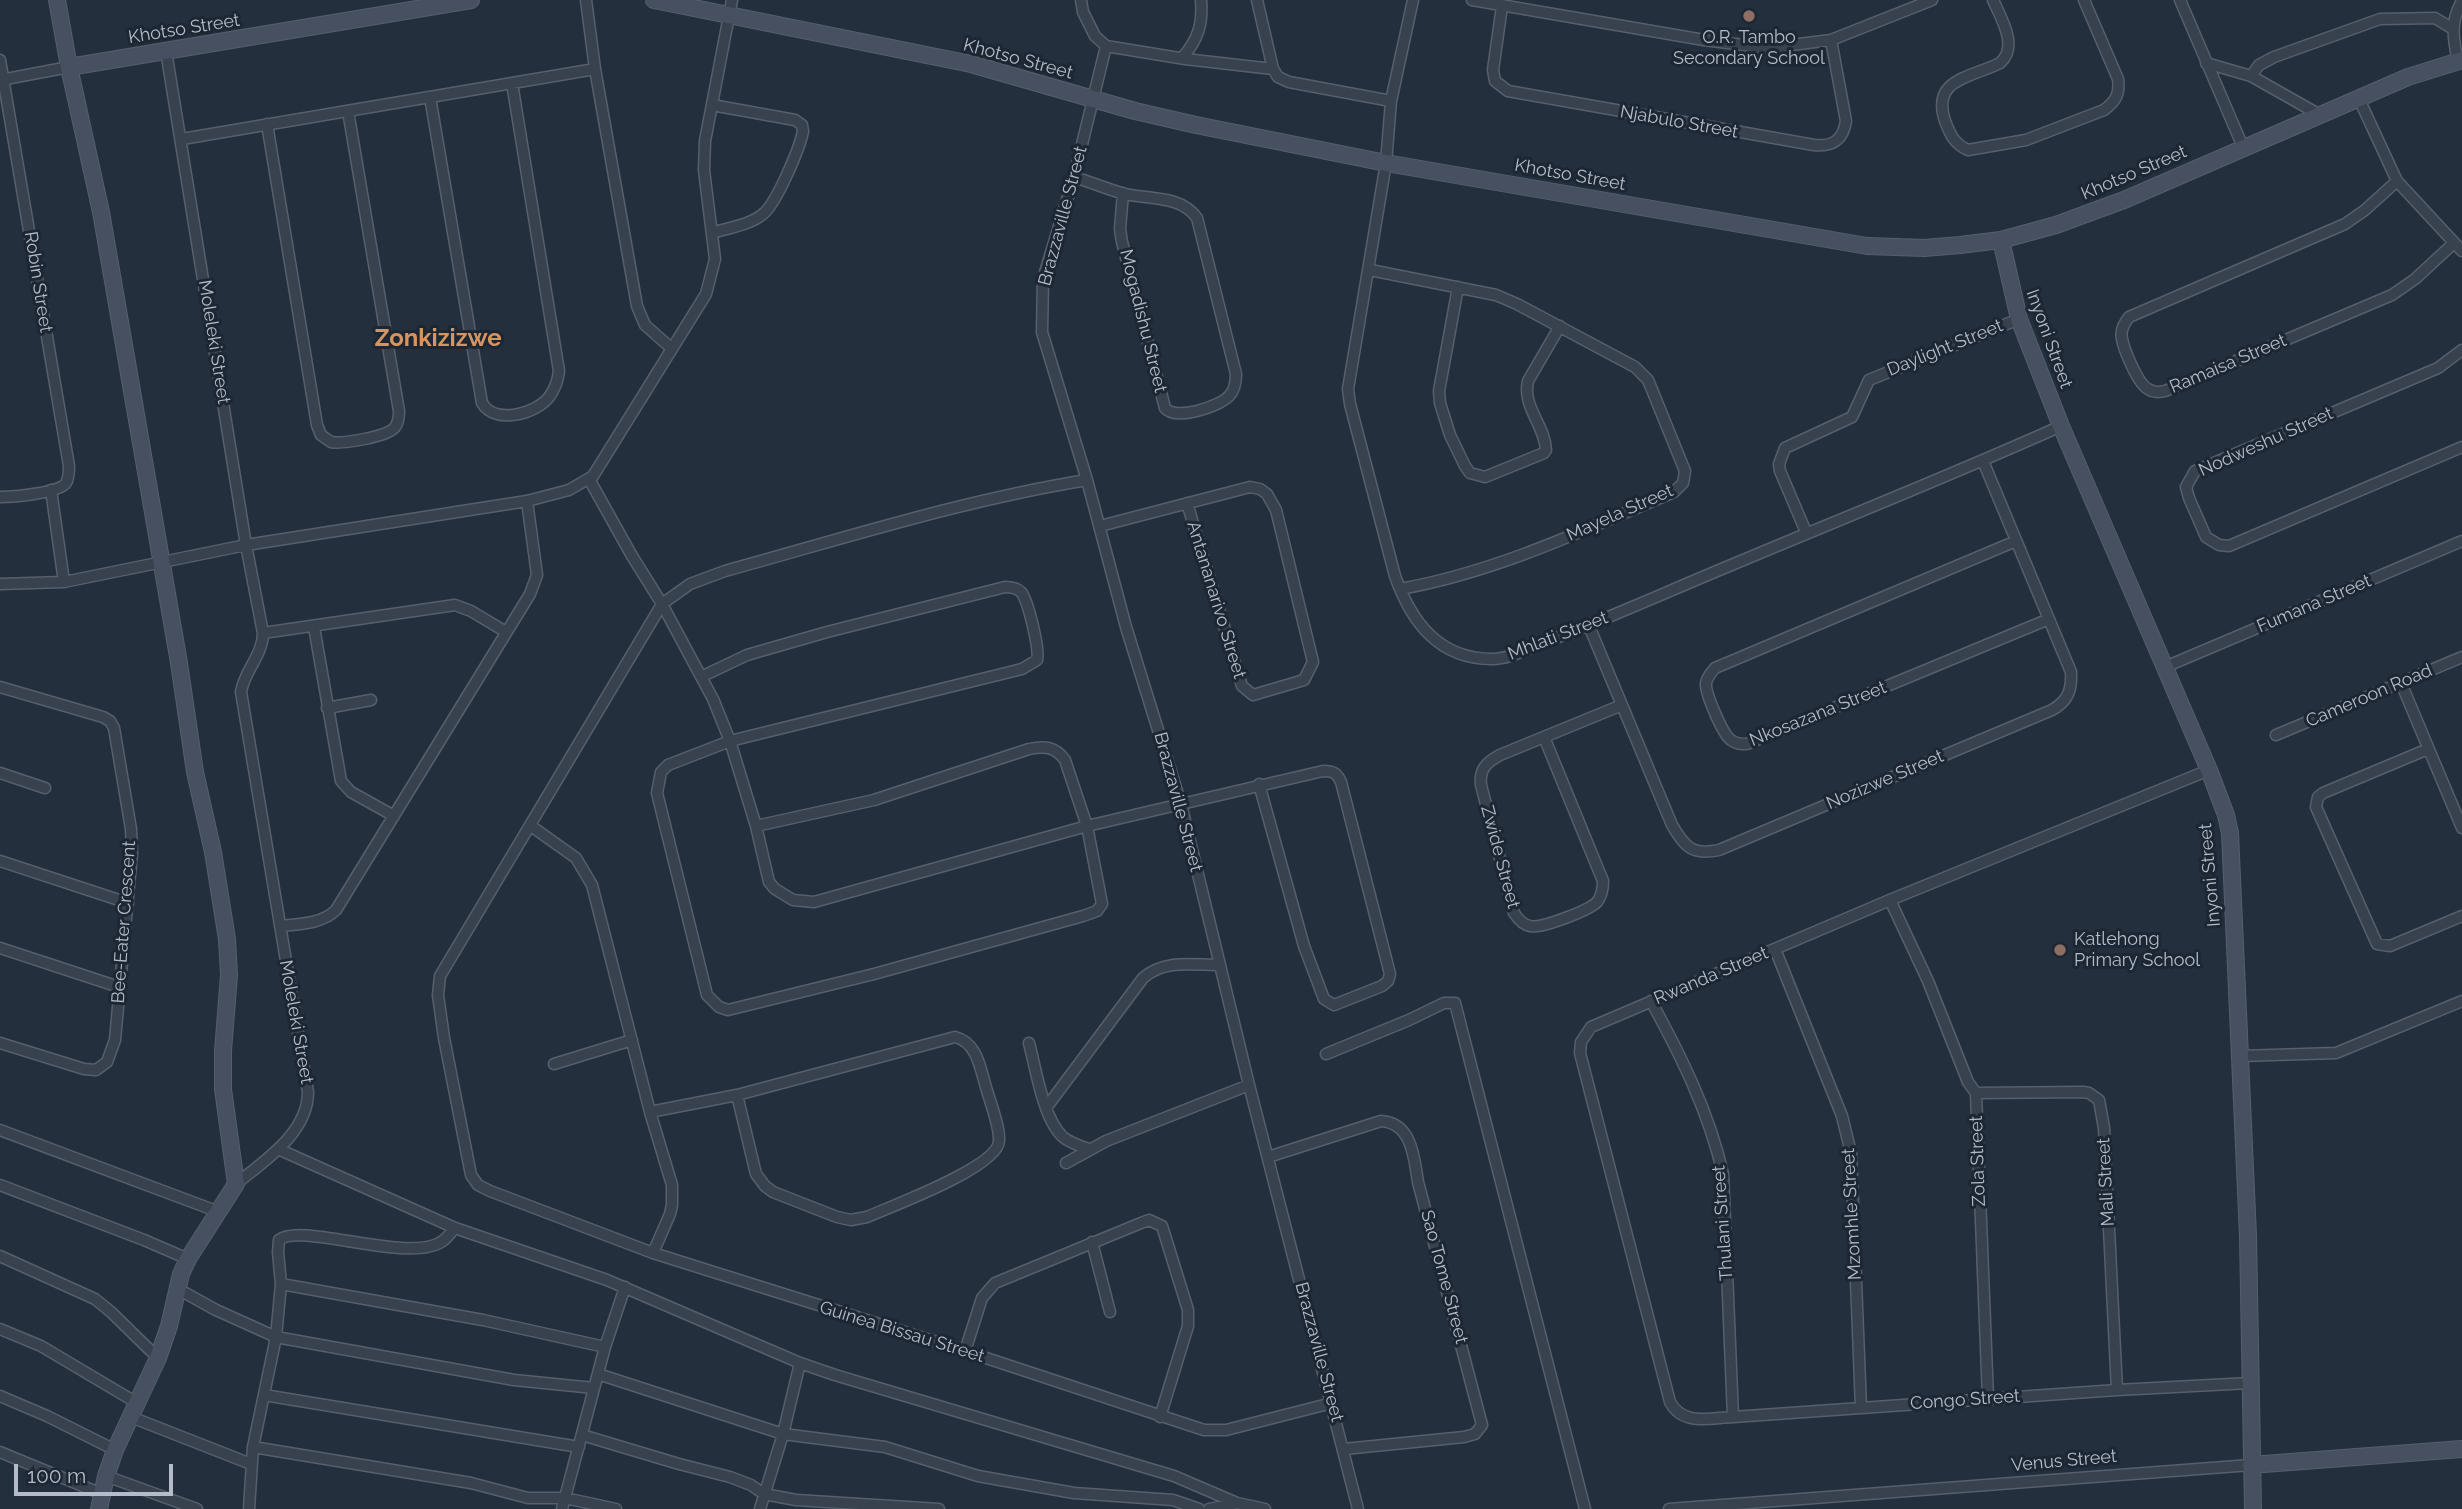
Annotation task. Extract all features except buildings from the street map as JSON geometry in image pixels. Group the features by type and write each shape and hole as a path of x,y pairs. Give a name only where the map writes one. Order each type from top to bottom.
{"street":[{"path":"0,1452 101,1502 115,1450 158,1359 188,1259 236,1184 223,1088 229,975 227,939 213,852 195,772 162,561 101,212 57,0"},
{"name":"Khotso Street","path":"69,67 471,0"},
{"path":"586,0 594,69 637,306 645,325 671,348"},
{"name":"Khotso Street","path":"654,0 971,64 1163,118 1386,163 1867,246 1924,248 2001,240 2056,226 2124,200 2407,78 2460,60"},
{"path":"0,584 64,582 246,545 527,501 569,490 589,479 605,459 706,294 715,259 704,159 732,0"},
{"path":"1081,0 1083,12 1095,36 1106,46 1273,69"},
{"path":"1182,58 1198,37 1201,0"},
{"path":"1260,0 1273,69 1278,77 1289,82 1391,101"},
{"name":"Mhlati Street","path":"1413,0 1391,101 1386,163 1348,389 1400,589 1418,624 1437,641 1453,650 1479,658 1507,657 1589,626 2061,426"},
{"path":"1472,0 1753,47 1779,47 1831,40 1932,0"},
{"path":"1993,0 2008,40 2006,57 2000,63 1949,86 1941,103 1949,132 1960,147 1968,150 2026,140 2104,110 2112,104 2119,89 2118,79 2084,0"},
{"path":"2180,0 2242,148"},
{"path":"2460,60 2453,39 2453,23 2462,1"},
{"name":"Njabulo Street","path":"1502,6 1493,70 1495,81 1507,92 1814,145 1833,144 1841,137 1846,121 1831,40"},
{"path":"2251,75 2259,65 2274,57 2380,19 2435,18 2453,29"},
{"name":"Brazzaville Street","path":"1106,46 1074,177 1043,279 1042,332 1087,480 1126,627 1181,804 1249,1085 1358,1509"},
{"name":"Moleleki Street","path":"166,51 246,545 263,633 263,643 243,682 241,692 308,1103 298,1125 278,1149 236,1184"},
{"name":"Robin Street","path":"0,60 69,466 66,484 51,490"},
{"path":"2206,63 2251,75 2320,115"},
{"path":"2,80 69,67"},
{"path":"182,139 594,69"},
{"path":"430,97 482,403 495,415 523,412 538,406 550,396 558,381 559,371 512,83"},
{"path":"2359,99 2397,181 2458,247"},
{"path":"712,105 795,120 802,125 803,131 769,209 753,220 712,233"},
{"path":"267,124 317,425 321,435 331,442 346,442 391,431 399,419 348,111"},
{"name":"Mogadishu Street","path":"1074,177 1123,193 1182,205 1192,211 1199,226 1236,382 1228,397 1185,414 1170,413 1165,408 1122,242 1120,219 1123,193"},
{"name":"Ramaisa Street","path":"2397,181 2345,224 2129,317 2124,323 2122,338 2143,386 2153,391 2165,391 2392,295 2458,247"},
{"name":"Inyoni Street","path":"2001,240 2019,319 2061,426 2226,815 2232,851 2248,1236 2253,1509"},
{"name":"Mayela Street","path":"1370,270 1507,299 1635,368 1648,380 1684,463 1683,483 1674,492 1495,566 1400,589"},
{"path":"1458,287 1439,397 1455,445 1469,473 1476,476 1492,476 1546,450 1545,441 1529,403 1527,388 1528,381 1560,326"},
{"name":"Daylight Street","path":"1806,532 1780,471 1779,464 1785,448 1852,416 1859,405 1865,384 1874,377 2019,319"},
{"name":"Nodweshu Street","path":"2462,350 2438,368 2195,471 2188,483 2187,492 2206,537 2219,545 2229,546 2462,447"},
{"name":"Nozizwe Street","path":"1589,626 1682,844 1700,852 1719,850 2062,704 2072,685 2071,672 1983,461"},
{"path":"589,479 662,604 690,659 703,676 730,741 756,826 769,882 775,890 793,900 814,902 1087,826 1259,784 1332,771 1338,775 1390,974 1388,981 1382,986 1334,1005 1324,999 1304,946 1259,784"},
{"path":"653,1253 670,1214 673,1196 670,1174 650,1112 590,879 576,858 531,826 662,604 690,584 725,571 964,505 1087,480"},
{"name":"Antananarivo Street","path":"1100,526 1250,486 1260,489 1271,498 1276,510 1312,662 1304,680 1253,695 1242,687 1187,503"},
{"path":"0,497 51,490 64,582"},
{"path":"280,926 318,920 333,914 534,587 537,575 527,501"},
{"name":"Nkosazana Street","path":"2016,541 1715,668 1706,682 1711,702 1727,737 1735,743 1747,744 2049,619"},
{"name":"Fumana Street","path":"2165,667 2462,541"},
{"path":"703,676 747,655 1000,587 1014,588 1023,595 1038,650 1037,660 1027,667 730,741 668,765 661,772 657,793 707,995 712,1003 723,1009 874,974 1094,912 1101,907 1102,896 1087,826 1065,760 1048,747 1029,749 874,800 756,826"},
{"path":"263,633 455,606 471,611 506,632"},
{"path":"314,627 341,781 351,792 394,816"},
{"name":"Cameroon Road","path":"2276,735 2462,657"},
{"path":"2400,683 2462,828"},
{"name":"Bee-Eater Crescent","path":"0,687 103,717 113,724 131,829 131,876 115,1040 107,1062 100,1069 84,1069 0,1043"},
{"path":"327,708 371,700"},
{"name":"Zwide Street","path":"1544,737 1604,881 1603,889 1593,905 1550,923 1531,927 1519,920 1514,912 1480,776 1484,767 1492,760 1544,737 1622,705"},
{"path":"2428,749 2323,793 2318,797 2316,807 2377,944 2390,946 2462,916"},
{"name":"Rwanda Street","path":"1681,1416 1670,1402 1580,1053 1581,1042 1591,1027 1890,900 2209,771"},
{"path":"0,773 44,788"},
{"name":"Guinea Bissau Street","path":"531,826 440,976 438,985 444,1038 470,1169 478,1185 653,1253 965,1351 1204,1430 1215,1431 1332,1403"},
{"path":"0,862 128,903"},
{"name":"Zola Street","path":"1890,900 1928,981 1968,1082 1976,1093 1988,1399"},
{"path":"0,948 119,986"},
{"name":"Mzomhle Street","path":"1774,949 1837,1104 1851,1153 1861,1408"},
{"path":"1046,1108 1143,978 1154,968 1166,965 1220,965"},
{"name":"Thulani Street","path":"1651,1000 1691,1079 1723,1174 1733,1417"},
{"path":"2240,1056 2336,1053 2462,1001"},
{"path":"1326,1054 1444,1003 1455,1003 1586,1509"},
{"path":"650,1112 737,1095 955,1037 964,1040 978,1057 1000,1140 994,1154 976,1168 867,1217 850,1220 774,1192 760,1181 737,1095"},
{"path":"554,1064 632,1040"},
{"path":"1029,1043 1046,1108 1061,1135 1068,1141 1088,1149"},
{"path":"1066,1163 1088,1149 1249,1085"},
{"name":"Mali Street","path":"1976,1093 2083,1092 2099,1100 2104,1128 2117,1390"},
{"name":"Sao Tome Street","path":"1268,1157 1381,1121 1391,1122 1404,1131 1412,1150 1482,1425 1475,1434 1464,1437 1344,1450"},
{"path":"0,1130 219,1212"},
{"path":"278,1149 455,1228 625,1287 835,1376 1174,1476 1237,1503 1265,1509"},
{"path":"0,1185 188,1259"},
{"path":"965,1351 982,1298 995,1283 1149,1220 1157,1222 1166,1234 1188,1310 1188,1326 1160,1417"},
{"path":"248,1509 253,1447 276,1337 281,1284 279,1240 284,1236 303,1235 409,1248 443,1241 455,1228"},
{"path":"1091,1242 1110,1312"},
{"path":"0,1256 95,1299 158,1359"},
{"path":"281,1284 483,1320 605,1347"},
{"path":"564,1504 605,1347 625,1287"},
{"path":"178,1289 216,1310 276,1337 514,1380 594,1388"},
{"path":"0,1329 41,1346 134,1410 251,1464"},
{"path":"760,1509 783,1434 800,1363"},
{"path":"598,1374 783,1434 885,1447 978,1476 1074,1493 1173,1500 1199,1509"},
{"name":"Congo Street","path":"1681,1416 1689,1419 1733,1417 2250,1383"},
{"path":"264,1395 579,1447"},
{"path":"0,1396 115,1450"},
{"path":"582,1435 730,1477 751,1485 764,1494 796,1500 939,1509"},
{"path":"253,1447 471,1483 528,1498 616,1509"},
{"name":"Venus Street","path":"1669,1509 2462,1450"},
{"path":"106,1476 197,1509"},
{"path":"1209,1509 1237,1503"}],"place":[{"name":"O.R. Tambo Secondary School","path":"1749,16"},
{"name":"Katlehong Primary School","path":"2060,950"}],"district":[{"name":"Zonkizizwe","path":"438,339"}]}
